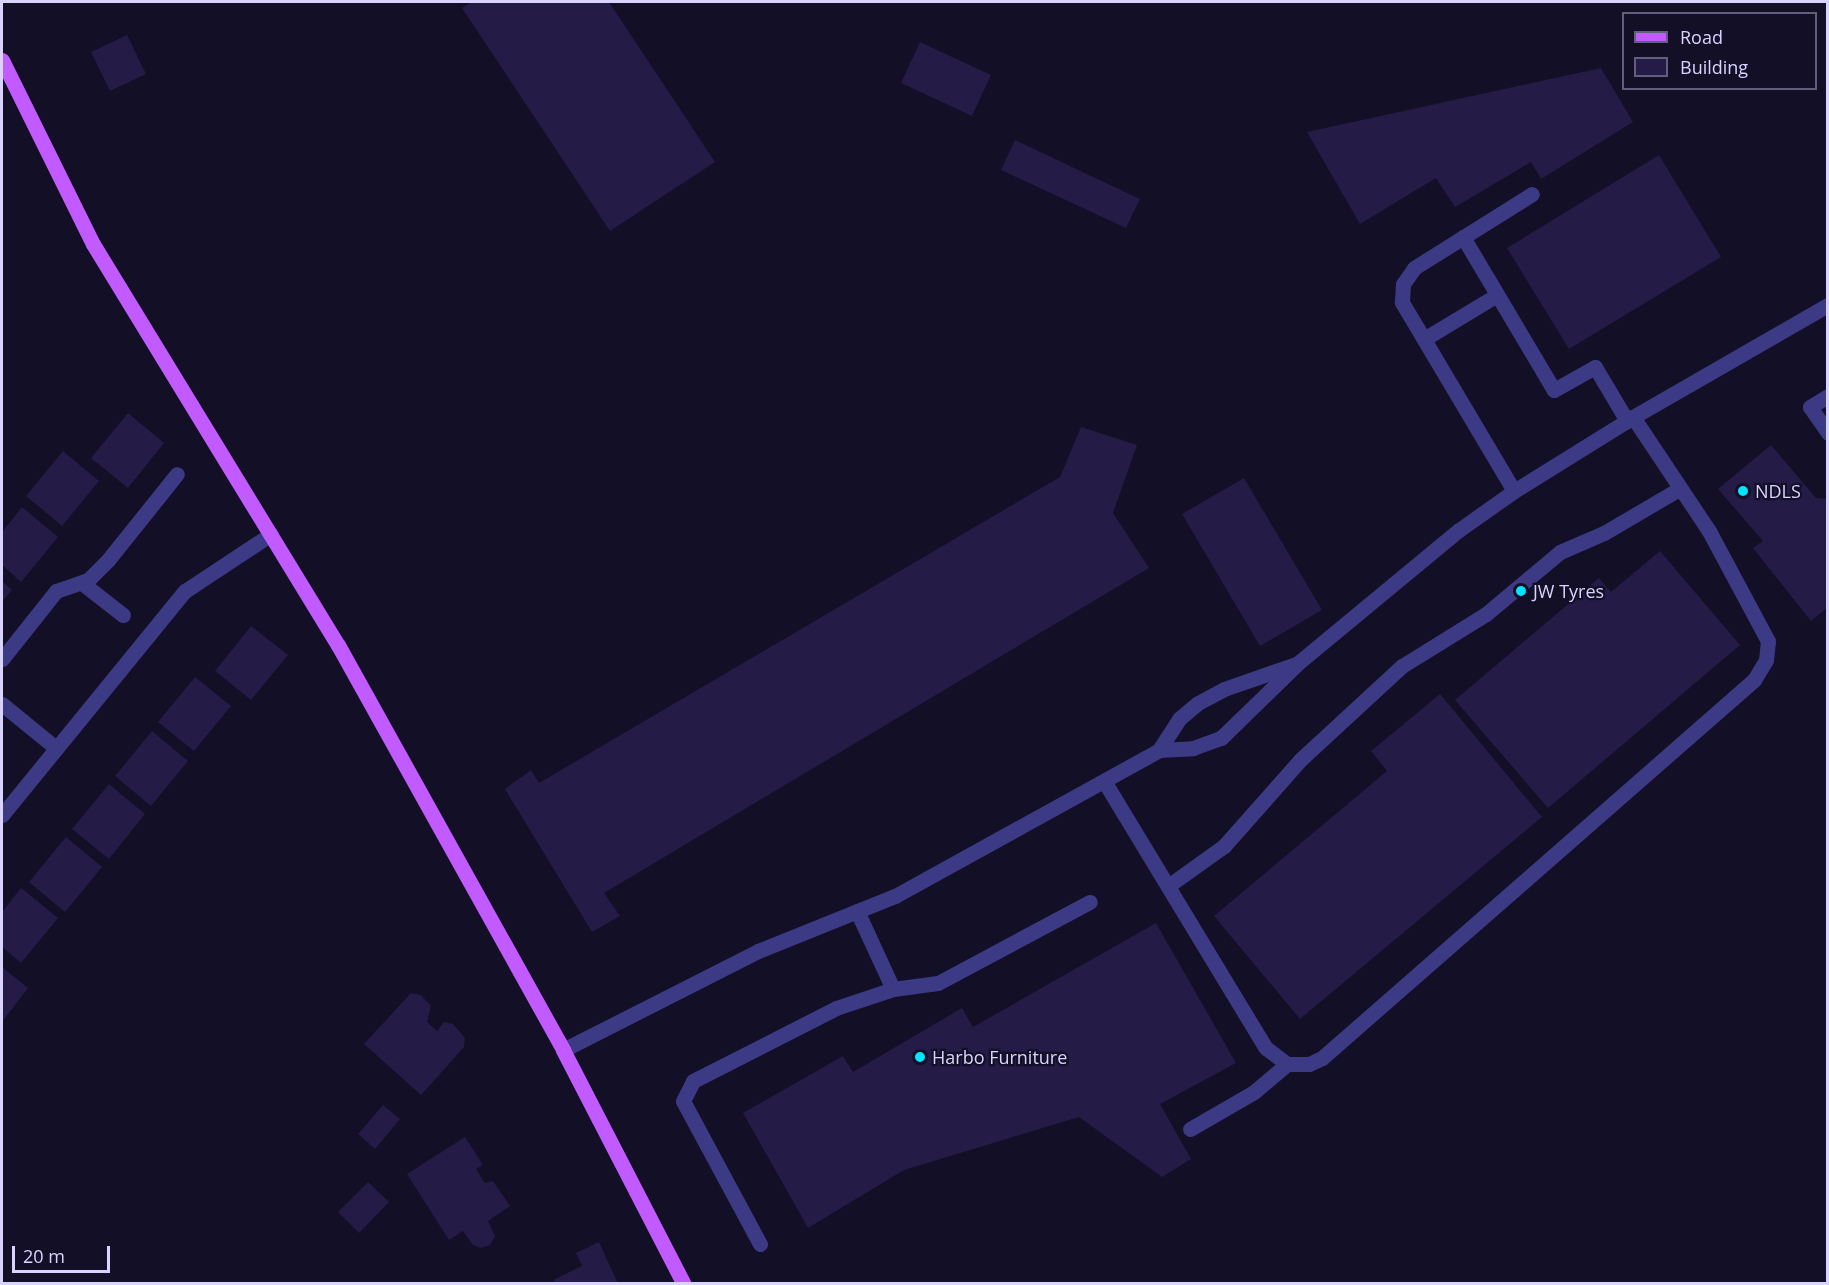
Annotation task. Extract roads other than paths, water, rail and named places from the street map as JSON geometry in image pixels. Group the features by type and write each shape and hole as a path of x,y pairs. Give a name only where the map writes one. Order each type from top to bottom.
{"main road":[{"path":"2,60 93,244 338,645 563,1050 684,1284"}],"street":[{"path":"1514,490 1402,302 1403,284 1414,268 1532,194"},
{"path":"1104,781 1266,1047 1287,1064 1309,1064 1322,1058 1754,680 1766,660 1768,641 1709,531 1595,367 1554,390 1463,237"},
{"path":"1424,339 1497,295"},
{"path":"563,1050 758,951 894,896 1159,750 1193,748 1221,738 1298,663 1404,572 1514,490 1630,419 1826,310"},
{"path":"1827,396 1810,407 1827,433"},
{"path":"2,659 56,591 82,583 108,560 177,474"},
{"path":"1168,886 1224,846 1300,759 1402,666 1486,614 1560,552 1604,533 1678,489"},
{"path":"2,814 185,591 271,534"},
{"path":"82,583 123,615"},
{"path":"1159,750 1180,718 1198,703 1224,689 1298,663"},
{"path":"2,704 56,748"},
{"path":"760,1244 683,1101 693,1082 836,1008 893,989 938,983 1090,902"},
{"path":"857,911 893,989"},
{"path":"1190,1129 1254,1092 1287,1064"}],"place":[{"name":"NDLS","path":"1743,491"},
{"name":"JW Tyres","path":"1521,591"},
{"name":"Harbo Furniture","path":"920,1057"}]}
